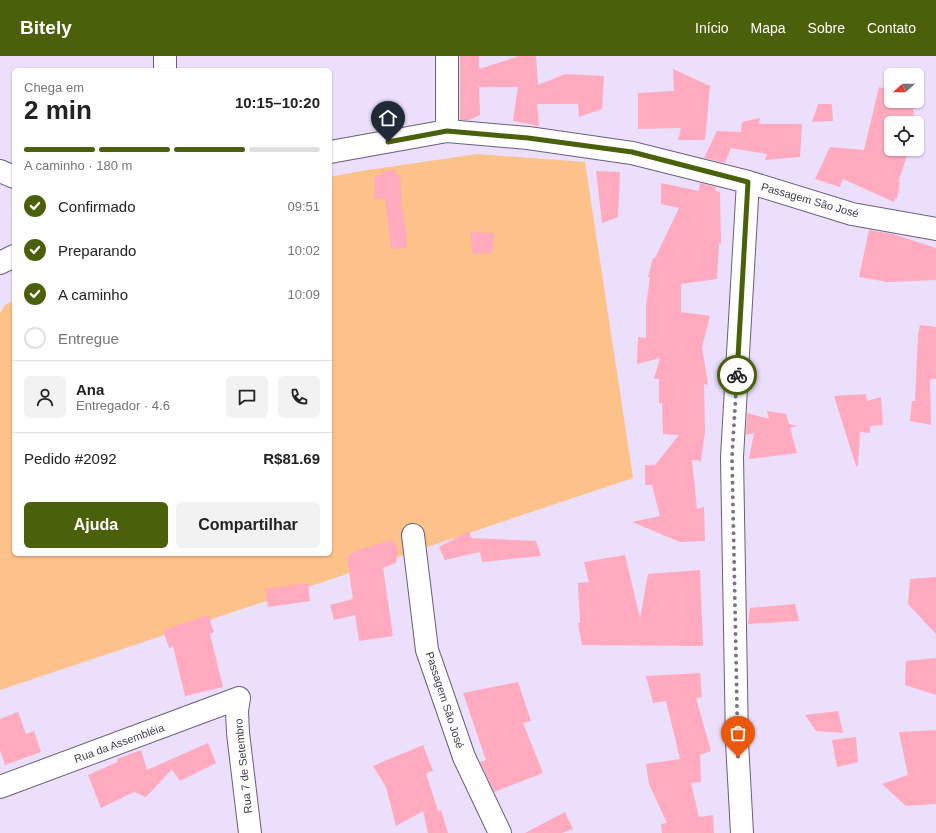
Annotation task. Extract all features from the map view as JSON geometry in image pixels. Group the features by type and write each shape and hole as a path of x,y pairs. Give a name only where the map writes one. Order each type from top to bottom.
{"street":[{"path":"165,56 165,68"},
{"path":"447,56 447,131"},
{"name":"Passagem São José","path":"332,152 447,131 528,138 632,152 748,182 852,214 936,229"},
{"path":"0,172 12,176"},
{"path":"742,833 737,742 732,457 748,182"},
{"path":"0,263 12,257"},
{"name":"Passagem São José","path":"413,535 427,650 464,758 500,833"},
{"name":"Rua da Assembléia","path":"0,787 239,698"},
{"name":"Rua 7 de Setembro","path":"239,698 236,711 250,833"}],"shaded area":[{"path":"477,154 585,162 633,478 0,690 0,313 5,305 12,301 12,556 332,556 332,177"}],"building":[{"path":"460,56 479,56 479,69 519,56 536,56 538,85 565,74 604,76 602,109 579,117 578,104 537,104 539,126 513,121 518,87 479,87 480,115 469,120 460,120"},
{"path":"673,69 710,86 705,140 678,140 681,128 638,129 638,93 674,91"},
{"path":"879,87 884,88 884,108 913,108 914,116 884,116 884,156 907,156 898,182 900,182 897,199 895,198 894,202 843,179 840,187 815,179 830,147 864,150"},
{"path":"818,104 832,104 833,121 812,122"},
{"path":"760,118 759,124 802,124 800,157 765,160 767,154 731,148 725,163 704,158 717,131 741,132 742,122"},
{"path":"395,170 396,175 400,175 402,206 407,235 406,248 391,249 385,198 374,199 375,175 383,175 382,172"},
{"path":"596,171 620,172 618,217 602,223"},
{"path":"661,183 699,191 700,183 716,187 715,191 720,192 721,244 719,243 717,279 681,284 681,312 710,316 702,347 708,385 704,384 705,432 701,461 692,460 697,509 704,507 705,541 680,542 632,522 660,516 652,485 645,485 645,465 655,465 679,435 663,434 662,403 659,403 659,379 654,379 660,358 637,364 638,337 646,338 646,306 650,277 648,277 653,258 655,258 679,208 661,204"},
{"path":"869,230 893,234 936,248 936,280 888,282 859,277"},
{"path":"470,232 494,233 492,253 473,254"},
{"path":"920,325 936,327 936,379 930,379 931,425 910,421 912,401 915,401 918,335"},
{"path":"866,394 867,401 881,397 883,425 870,426 870,433 860,432 858,466 856,466 834,396"},
{"path":"767,411 786,414 789,424 797,426 790,428 797,453 749,459 754,433 746,435 747,413 769,419"},
{"path":"469,531 471,538 536,541 541,556 482,562 480,552 445,560 439,547"},
{"path":"392,540 398,548 396,563 383,568 393,636 359,641 355,615 334,620 330,605 353,599 347,557 355,551"},
{"path":"625,555 640,618 648,574 700,570 703,646 582,645 578,623 580,623 578,583 589,582 584,562"},
{"path":"936,577 936,634 908,604 910,579"},
{"path":"308,583 310,601 268,607 265,589"},
{"path":"795,604 799,621 748,624 750,608"},
{"path":"208,615 214,632 210,634 223,687 185,696 173,646 169,648 163,630"},
{"path":"936,658 936,695 905,685 906,661"},
{"path":"700,673 702,697 696,698 711,751 700,755 701,782 691,783 699,817 713,815 714,833 662,833 661,824 667,823 649,784 646,764 680,759 666,701 653,703 646,676"},
{"path":"518,682 531,721 523,723 543,773 494,792 480,762 486,760 463,693"},
{"path":"838,711 843,733 816,731 805,715"},
{"path":"18,712 26,734 34,731 41,752 5,765 0,749 0,719"},
{"path":"936,730 936,804 906,806 882,784 908,775 899,732"},
{"path":"856,737 858,762 837,767 832,740"},
{"path":"208,743 216,763 180,781 172,769 146,797 134,792 101,808 88,775 118,762 117,759 141,750 147,770"},
{"path":"423,745 433,771 426,773 438,811 441,810 448,833 428,833 423,811 396,826 386,787 373,766"},
{"path":"565,812 573,829 562,833 525,833"}],"way so far":[{"path":"737,375 732,457 738,757"}],"route":[{"path":"388,142 447,131 528,138 632,152 748,182 737,375"}]}
